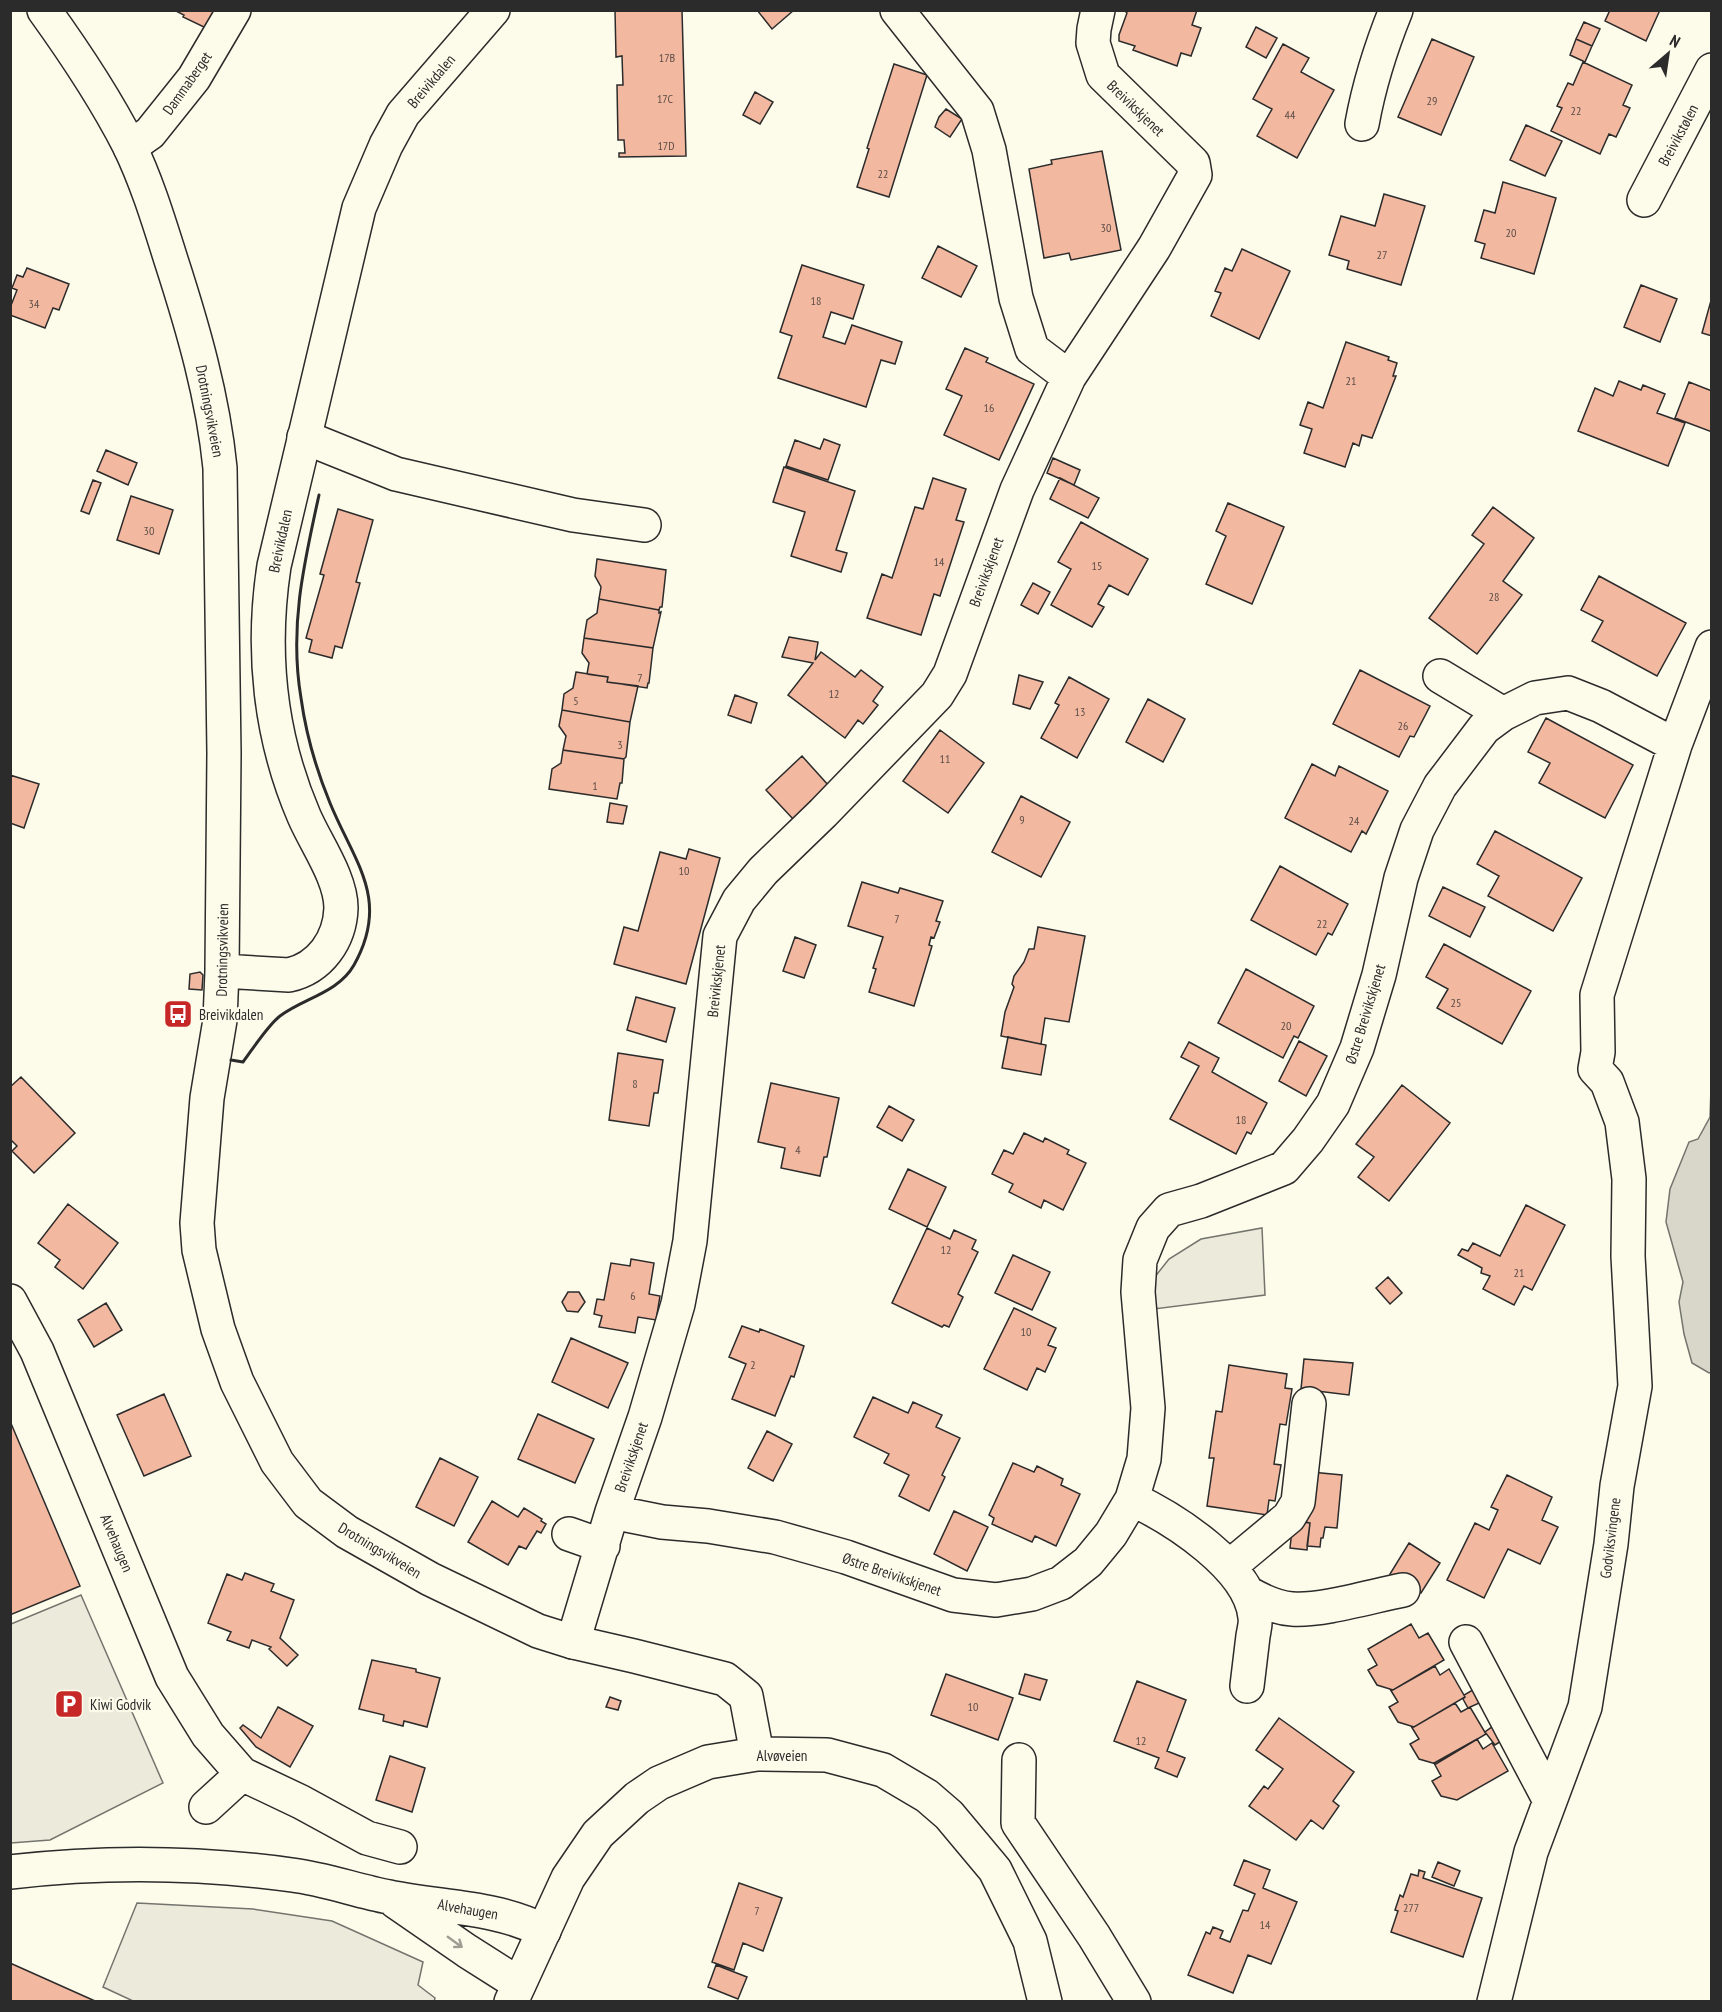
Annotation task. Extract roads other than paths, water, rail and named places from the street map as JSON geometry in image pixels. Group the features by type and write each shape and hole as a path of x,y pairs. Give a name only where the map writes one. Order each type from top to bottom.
{"street":[{"name":"Drotningsvikveien","path":"44,10 107,105 130,147 150,194 193,329 217,433 220,468 224,753 222,971 220,1020 207,1098 197,1223 199,1250 218,1329 237,1382 277,1462 308,1503 347,1532 430,1579 538,1630 573,1642 725,1679 746,1696 758,1754"},
{"name":"Dammaberget","path":"130,147 150,133 194,78 234,10"},
{"name":"Breivikdalen","path":"222,971 289,975 313,965 328,951 336,934 340,913 336,884 303,816 289,776 272,701 267,632 271,588 353,226 370,178 403,114 493,10"},
{"path":"897,10 977,111 989,150 1016,298 1032,349 1069,377"},
{"name":"Breivikskjenet","path":"573,1642 612,1512 645,1417 678,1304 690,1241 720,936 739,900 763,871 937,695 950,674 1017,490 1069,377 1154,248 1195,175 1192,163 1103,75 1093,43 1098,10"},
{"path":"1362,124 1366,102 1396,10"},
{"name":"Breivikstølen","path":"1644,200 1712,70"},
{"path":"304,437 396,474 573,515 644,525"},
{"path":"1675,745 1712,647"},
{"path":"1440,676 1503,714"},
{"name":"Østre Breivikskjenet","path":"612,1512 662,1522 708,1526 775,1537 846,1557 953,1595 996,1600 1032,1594 1061,1583 1088,1562 1111,1534 1132,1499 1144,1459 1149,1408 1138,1292 1140,1260 1153,1228 1169,1210 1200,1202 1284,1168 1308,1140 1333,1104 1357,1048 1379,975 1401,879 1417,830 1440,786 1484,728 1503,714 1535,698 1568,693 1601,706 1675,745"},
{"name":"Godviksvingene","path":"1494,2001 1531,1852 1585,1707 1611,1544 1617,1486 1635,1386 1628,1256 1629,1179 1622,1122 1606,1082 1595,1069 1598,1052 1597,995 1675,745"},
{"name":"Alvehaugen","path":"10,1301 37,1351 172,1677 208,1735 242,1774 301,1802 367,1838 400,1847"},
{"path":"1239,1580 1298,1502 1309,1404"},
{"path":"1132,1499 1156,1510 1192,1533 1239,1580 1267,1604 1291,1609 1317,1607 1403,1590"},
{"path":"568,1534 603,1546"},
{"path":"1239,1580 1256,1618 1247,1686"},
{"path":"1466,1642 1550,1801"},
{"name":"Alvøveien","path":"515,1993 568,1878 598,1834 637,1798 659,1784 708,1762 758,1754 827,1755 883,1770 927,1796 949,1815 995,1870 1030,1941 1045,2001"},
{"path":"1019,1760 1018,1823 1094,1936 1134,2001"},
{"path":"207,1807 242,1774"},
{"name":"Alvehaugen","path":"10,1872 67,1865 158,1863 293,1875 389,1898 485,1910 526,1922 544,1931"},
{"name":"Alvehaugen","path":"389,1898 466,1951 515,1993"}],"place":[{"name":"Breivikdalen","path":"178,1014"},
{"name":"Kiwi Godvik","path":"69,1704"}]}
